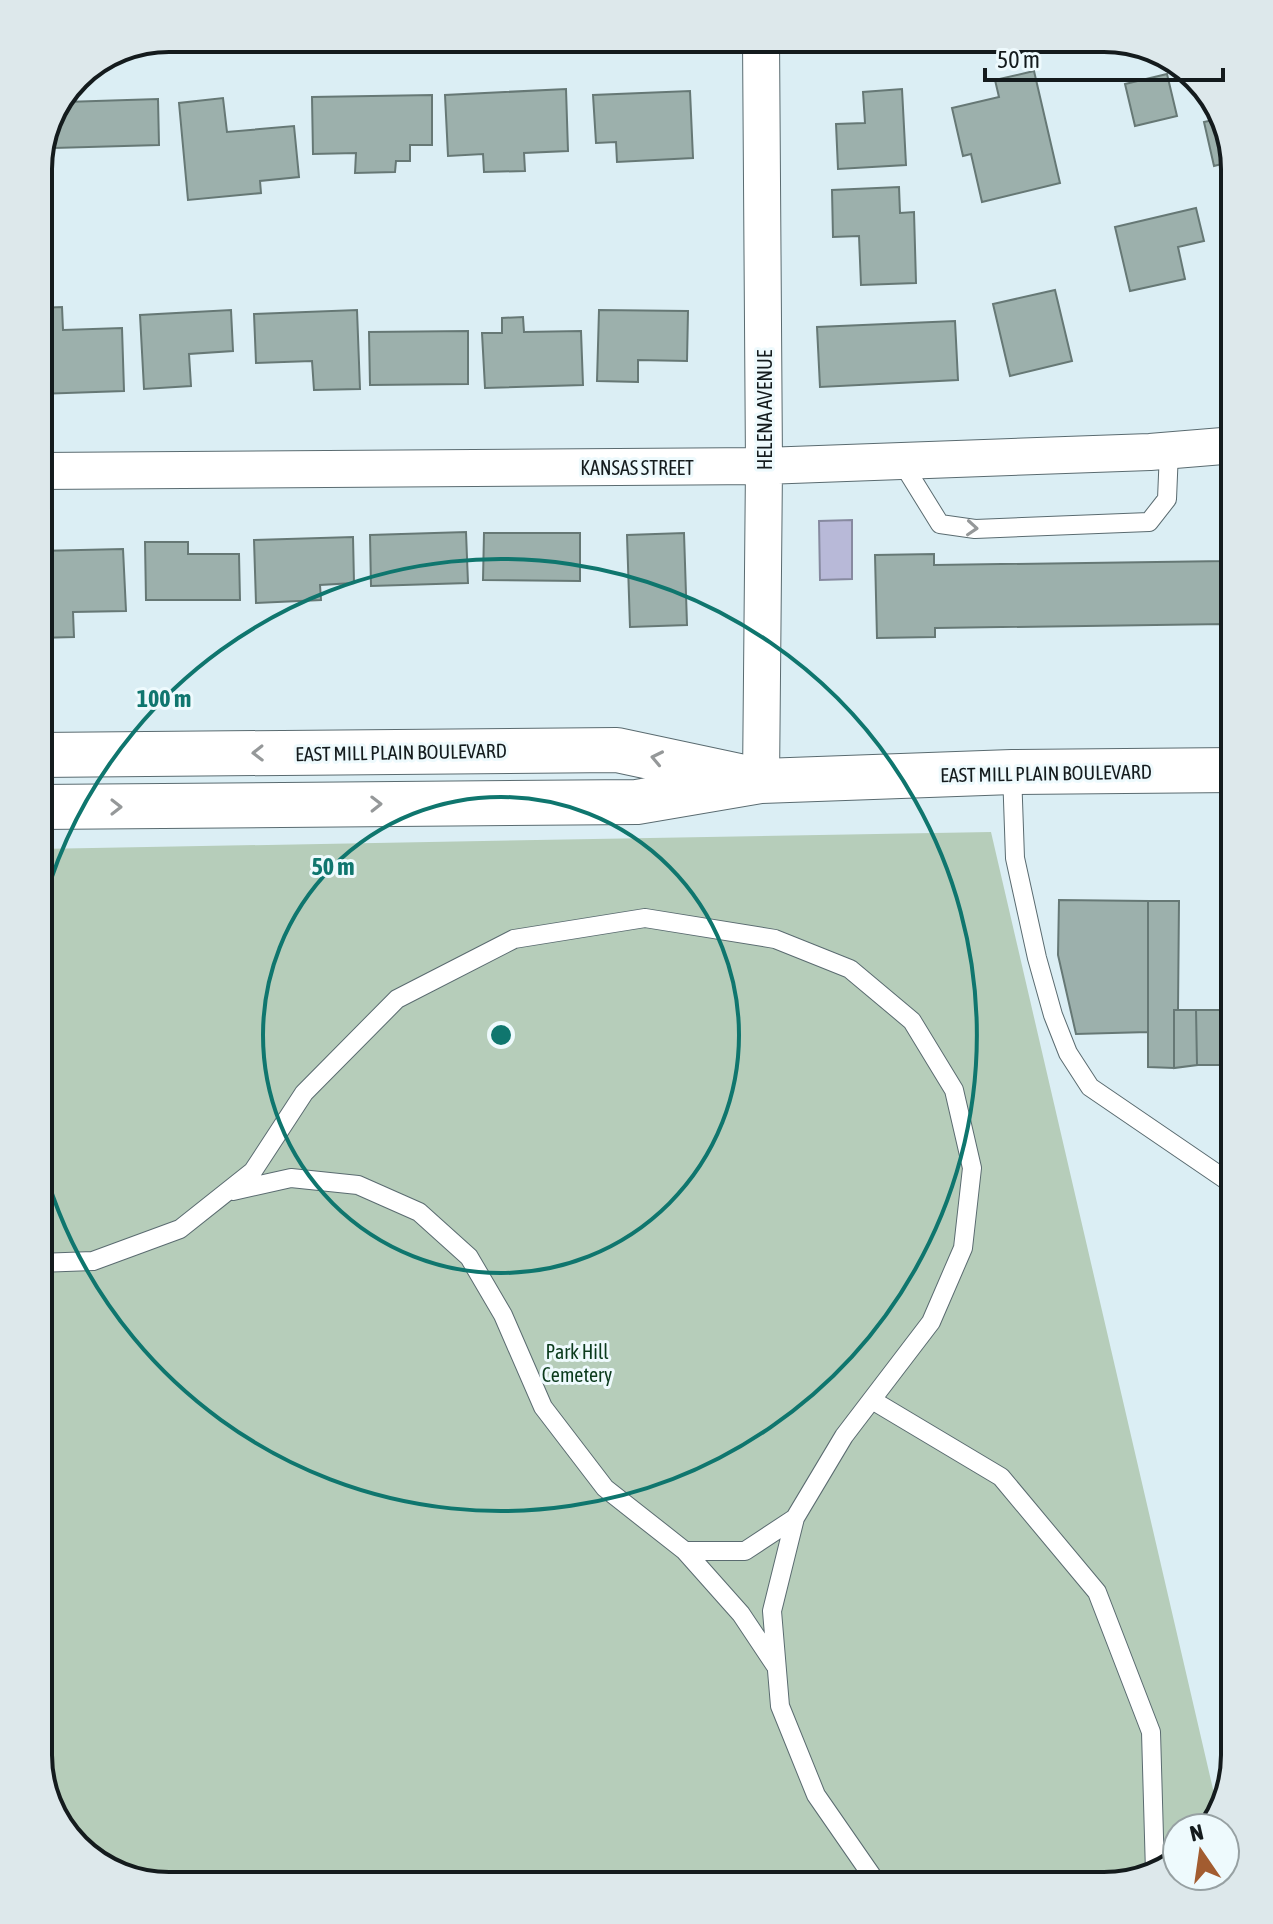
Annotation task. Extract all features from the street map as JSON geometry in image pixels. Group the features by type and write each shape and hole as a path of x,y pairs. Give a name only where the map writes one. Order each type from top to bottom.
{"main road":[{"name":"EAST MILL PLAIN BOULEVARD","path":"52,755 617,750 761,781"},
{"name":"EAST MILL PLAIN BOULEVARD","path":"52,807 637,802 761,781 1012,772 1221,770"}],"street":[{"name":"HELENA AVENUE","path":"761,52 764,466 761,781"},
{"name":"KANSAS STREET","path":"52,471 764,466 1169,451 1221,446"}],"lane":[{"path":"901,461 940,524 975,529 1149,522 1167,499 1169,451"},
{"path":"1012,772 1015,858 1037,958 1053,1015 1068,1053 1090,1087 1221,1176"},
{"path":"52,1262 93,1261 180,1229 253,1171 304,1093 397,999 514,939 645,918 775,939 850,969 912,1021 954,1090 972,1168 963,1248 931,1322 844,1436 795,1518 772,1611 780,1706 816,1795 869,1872"},
{"path":"226,1193 291,1178 358,1185 419,1212 469,1257 503,1315 543,1407 605,1488 685,1551 741,1614 777,1668"},
{"path":"872,1400 1001,1477 1097,1592 1151,1732 1155,1860"},
{"path":"685,1551 745,1551 795,1518"}],"green space":[{"name":"Park Hill Cemetery","path":"991,832 1214,1794 1206,1812 1161,1812 1161,1857 1134,1868 1104,1872 161,1872 131,1866 110,1856 86,1838 61,1800 52,1755 52,849"}],"water":[{"path":"852,520 852,579 820,580 819,521"}],"building":[{"path":"1034,71 1060,183 982,202 971,154 963,156 952,108 999,97 995,80"},
{"path":"1167,74 1177,116 1135,126 1125,84"},
{"path":"566,89 568,151 524,153 525,171 484,172 483,154 448,156 445,95"},
{"path":"902,89 906,165 838,169 836,124 865,123 863,92"},
{"path":"690,91 693,158 617,162 616,142 596,143 593,95"},
{"path":"432,95 432,145 410,145 410,161 396,161 395,172 355,173 356,153 313,154 312,97"},
{"path":"223,98 227,132 294,126 299,177 260,181 261,193 188,200 179,103"},
{"path":"158,99 159,145 54,148 61,124 74,102"},
{"path":"1210,121 1212,124 1221,164 1214,166 1204,122"},
{"path":"899,187 900,213 914,212 916,283 861,285 859,236 833,237 832,190"},
{"path":"1196,208 1204,241 1178,247 1185,279 1130,291 1115,227"},
{"path":"1055,290 1072,361 1010,376 993,304"},
{"path":"52,307 62,307 63,330 122,328 124,391 52,394"},
{"path":"231,310 233,351 189,354 191,386 144,389 140,315"},
{"path":"357,310 360,389 314,390 312,361 256,363 254,314"},
{"path":"599,310 688,311 687,361 638,360 638,382 597,381"},
{"path":"523,317 524,332 581,331 583,385 485,388 482,333 502,333 502,318"},
{"path":"955,321 958,380 820,387 817,327"},
{"path":"468,331 468,384 370,385 369,332"},
{"path":"466,532 468,583 371,586 370,535"},
{"path":"484,533 580,533 580,581 483,580"},
{"path":"684,533 687,625 630,627 627,535"},
{"path":"353,537 354,583 320,585 321,600 256,603 254,540"},
{"path":"145,542 188,542 188,554 239,554 240,600 146,600"},
{"path":"123,549 126,611 73,612 74,637 52,638 52,551"},
{"path":"934,554 934,565 1221,561 1221,624 935,628 935,637 877,638 875,555"},
{"path":"1059,900 1148,901 1148,1032 1076,1034 1058,955"},
{"path":"1148,901 1179,901 1174,1068 1148,1067"},
{"path":"1174,1010 1196,1010 1197,1065 1174,1068"},
{"path":"1196,1010 1221,1010 1221,1065 1197,1065"}]}
